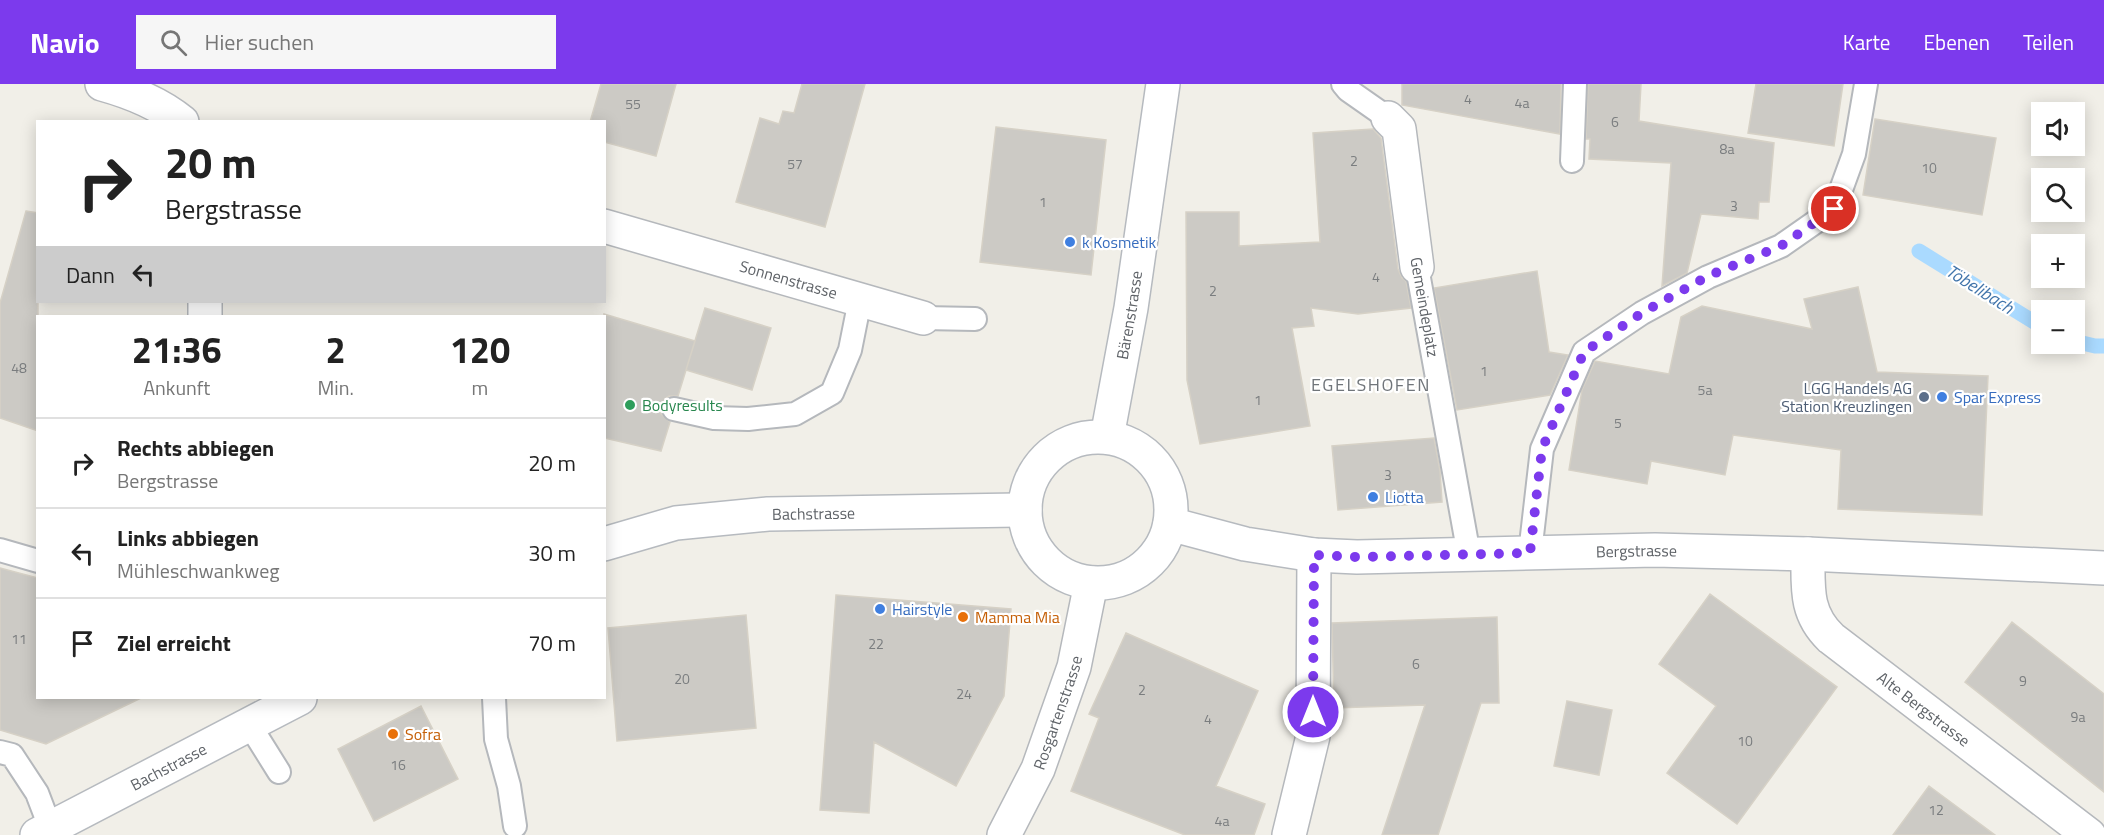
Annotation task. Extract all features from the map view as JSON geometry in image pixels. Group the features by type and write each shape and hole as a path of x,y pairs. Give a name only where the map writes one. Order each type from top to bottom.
{"main road":[{"path":"102,84 130,92 171,113 180,120"},
{"name":"Bärenstrasse","path":"1107,437 1131,308 1163,84"},
{"name":"Gemeindeplatz","path":"1388,118 1399,129 1417,267"},
{"name":"Sonnenstrasse","path":"606,227 923,318"},
{"path":"1107,437 1130,444 1150,458 1164,477 1171,500 1170,524 1163,544 1150,562 1133,575 1113,582 1091,583 1070,578 1052,567 1038,550 1028,531 1025,510 1030,485 1037,471 1041,464 1060,447 1082,439 1107,437"},
{"name":"Bachstrasse","path":"606,543 676,523 768,513 1025,510"},
{"name":"Bergstrasse","path":"1170,524 1245,544 1314,555 1357,557 1655,550 1808,554 2104,568"},
{"name":"Alte Bergstrasse","path":"1808,554 1810,606 1818,626 2089,835"},
{"path":"1289,835 1313,736 1314,555"},
{"name":"Rosgartenstrasse","path":"1004,835 1038,769 1074,667 1091,583"},
{"name":"Bachstrasse","path":"47,833 298,699"}],"lane":[{"name":"Gemeindeplatz","path":"1343,84 1388,118"},
{"path":"1572,161 1575,84"},
{"path":"1530,553 1542,449 1584,352 1642,313 1708,276 1781,246 1834,209 1854,154 1866,84"},
{"name":"Gemeindeplatz","path":"1417,267 1469,555"},
{"path":"674,410 714,418 748,419 795,414 832,393 850,350 860,300"},
{"name":"Sonnenstrasse","path":"923,318 975,319"},
{"path":"0,550 36,560"},
{"path":"494,699 496,739 515,826"},
{"path":"249,724 279,772"},
{"path":"0,752 12,755 37,793 47,833"}],"building":[{"path":"601,84 676,84 656,156 606,143 606,120 591,120"},
{"path":"802,84 865,84 825,227 736,202 760,118 779,124 783,111 794,113"},
{"path":"1402,84 1561,84 1560,134 1402,105"},
{"path":"1588,84 1641,84 1639,121 1774,143 1769,202 1759,202 1758,219 1701,214 1687,273 1662,286 1671,163 1589,159 1590,139 1586,139"},
{"path":"1756,84 1843,84 1834,146 1748,133"},
{"path":"1875,119 1996,138 1982,215 1863,195"},
{"path":"996,127 1106,140 1091,275 980,262"},
{"path":"1373,129 1381,138 1398,269 1406,281 1411,308 1358,314 1311,308 1314,326 1292,328 1310,426 1200,444 1187,380 1186,212 1239,212 1239,246 1320,242 1313,133"},
{"path":"26,211 36,213 38,315 36,315 36,430 0,418 0,303"},
{"path":"1537,271 1549,352 1568,355 1550,395 1457,410 1434,288"},
{"path":"1858,287 1877,372 1988,376 1982,515 1838,509 1841,450 1733,435 1725,475 1651,461 1647,484 1569,470 1582,390 1595,361 1669,374 1681,317 1702,306 1812,329 1804,299"},
{"path":"705,308 771,328 752,390 686,370"},
{"path":"604,314 695,341 678,396 669,396 661,405 661,414 670,422 661,451 606,438 606,315"},
{"path":"1434,438 1440,471 1442,502 1338,510 1332,446"},
{"path":"0,568 36,577 36,699 139,699 46,744 0,730"},
{"path":"1710,594 1837,687 1737,824 1667,773 1716,706 1659,664"},
{"path":"836,595 1011,609 1004,696 956,786 874,742 869,813 820,810"},
{"path":"746,615 756,728 617,741 608,628"},
{"path":"1497,617 1499,703 1481,703 1438,835 1382,835 1425,705 1334,708 1332,623"},
{"path":"2012,622 2104,694 2104,792 1965,682"},
{"path":"1126,633 1258,691 1216,786 1265,804 1254,835 1185,835 1071,791 1099,718 1089,714"},
{"path":"1567,701 1612,710 1599,775 1554,766"},
{"path":"421,706 458,779 374,821 338,749"},
{"path":"1929,786 1995,835 1893,835"}],"waterway":[{"name":"Töbelibach","path":"1919,251 2031,320"},
{"name":"Töbelibach","path":"2085,344 2104,346"}],"place":[{"name":"k Kosmetik","path":"1070,242"},
{"name":"LGG Handels AG Station Kreuzlingen","path":"1924,397"},
{"name":"Spar Express","path":"1942,397"},
{"name":"Bodyresults","path":"630,405"},
{"name":"Liotta","path":"1373,497"},
{"name":"Hairstyle","path":"880,609"},
{"name":"Mamma Mia","path":"963,617"},
{"name":"Sofra","path":"393,734"}],"district":[{"name":"EGELSHOFEN","path":"1371,384"}],"route":[{"path":"1313,712 1314,555 1357,557 1530,553 1542,449 1584,352 1642,313 1708,276 1781,246 1834,209"}]}
